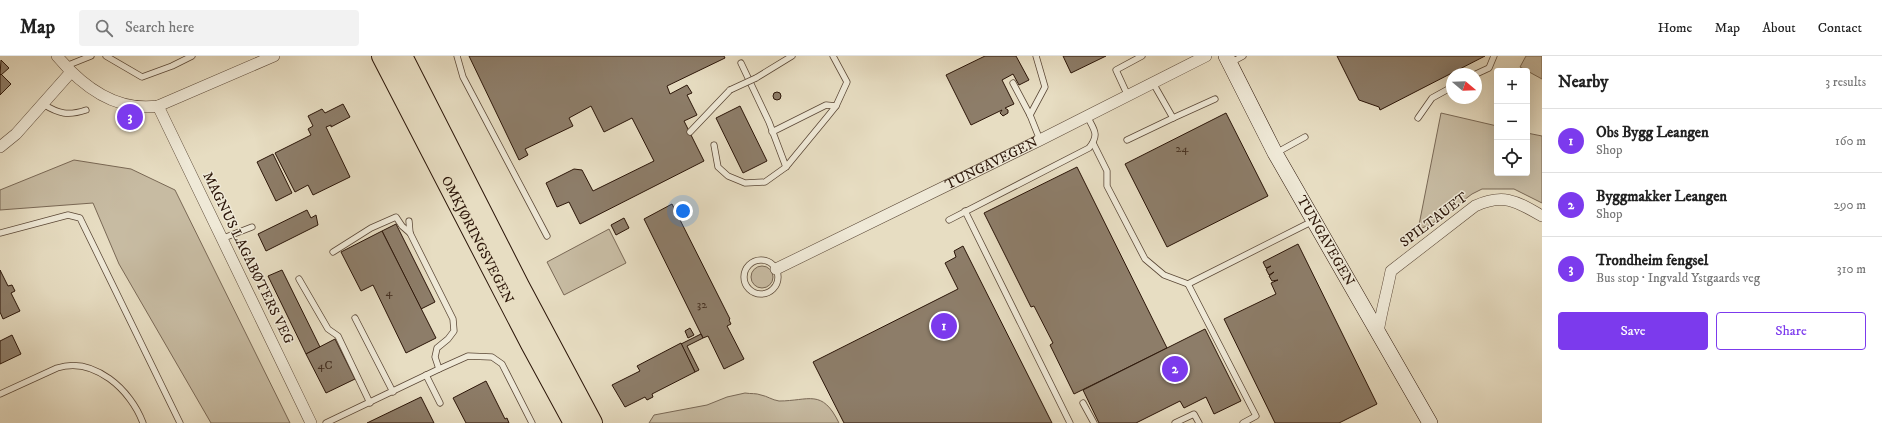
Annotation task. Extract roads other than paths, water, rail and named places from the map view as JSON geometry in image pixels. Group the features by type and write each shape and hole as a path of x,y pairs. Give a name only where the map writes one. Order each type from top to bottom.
{"highway":[{"name":"OMKJØRINGSVEGEN","path":"382,56 531,344 574,423"},
{"name":"OMKJØRINGSVEGEN","path":"402,56 519,286 592,423"}],"street":[{"path":"57,56 68,69 92,90 114,101 139,107 158,106 274,56"},
{"name":"TUNGAVEGEN","path":"776,269 1040,140 1206,56"},
{"name":"TUNGAVEGEN","path":"1233,58 1275,153 1430,423"},
{"path":"0,147 16,134 43,104 68,69"},
{"name":"MAGNUS LAGABØTERS VEG","path":"158,106 311,423"},
{"name":"SPILTAUET","path":"1378,333 1381,310 1386,298 1391,271 1475,206 1486,201 1497,199 1515,201 1542,216"}],"lane":[{"path":"68,69 91,56"},
{"path":"106,56 142,77 172,66 192,56"},
{"path":"457,56 463,77 547,236"},
{"path":"690,132 730,90 756,78 792,56"},
{"path":"714,145 718,167 728,176 745,183 765,182 786,167 836,106 847,82 833,56"},
{"path":"1030,115 1044,87 1036,56"},
{"path":"1128,96 1116,70 1142,56"},
{"path":"1482,71 1489,68 1494,56"},
{"path":"741,63 769,122 786,167"},
{"path":"1012,83 1030,115 1040,140"},
{"path":"1153,83 1174,118"},
{"path":"1418,118 1432,98 1446,90"},
{"path":"1127,140 1215,99"},
{"path":"43,104 63,114 76,114 86,110"},
{"path":"772,132 826,105 836,106"},
{"path":"949,220 1089,148 1095,140 1095,133 1087,116"},
{"path":"1275,153 1305,137"},
{"path":"1093,143 1107,171 1107,186 1145,259 1164,275 1188,284 1256,416 1242,423"},
{"path":"965,211 1070,423"},
{"path":"0,233 68,215 80,218 180,423"},
{"path":"333,252 371,228 396,217 402,226 410,233"},
{"path":"409,221 410,233 453,319 454,331 448,339 436,348 435,357 439,369"},
{"path":"1188,284 1313,221"},
{"path":"221,239 252,227"},
{"path":"758,260 769,261 776,269 778,274 776,285 769,292 758,294 749,289 746,285 744,280 746,269 753,262 758,260"},
{"path":"299,279 328,329 338,336 370,403"},
{"path":"355,318 393,392"},
{"path":"326,423 468,356 492,357 502,364 532,423"},
{"path":"0,394 57,368 64,366 80,366 100,373 121,388 136,408 143,423"},
{"path":"426,375 440,403"},
{"path":"1083,403 1094,423"},
{"path":"1176,423 1194,414 1199,423"}],"place":[{"name":"Trondheim fengsel","path":"130,117"},
{"name":"Obs Bygg Leangen","path":"944,326"},
{"name":"Byggmakker Leangen","path":"1175,369"}]}
